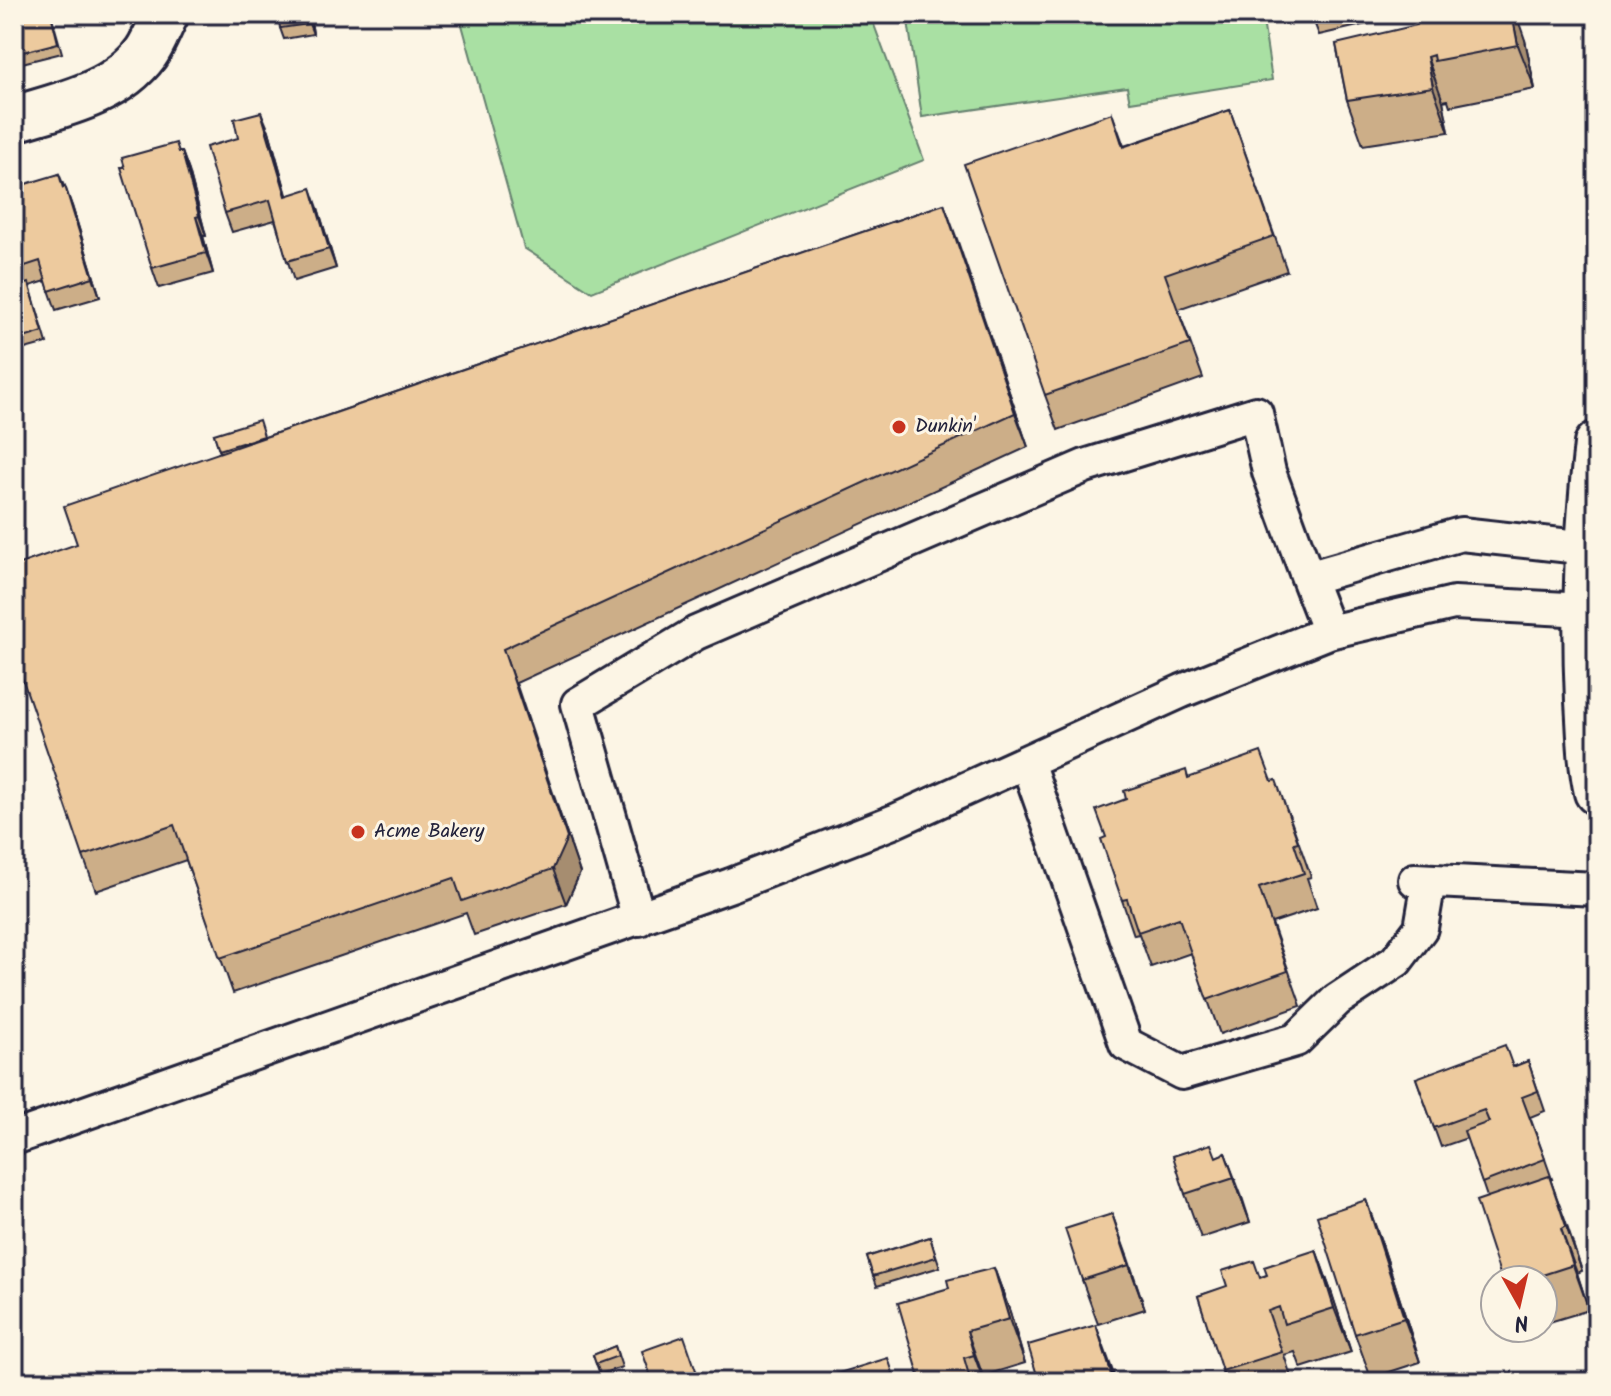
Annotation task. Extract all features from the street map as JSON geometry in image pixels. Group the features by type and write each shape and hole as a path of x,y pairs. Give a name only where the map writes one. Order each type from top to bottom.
{"street":[{"path":"14,119 81,99 125,76 146,52 166,14"},
{"path":"1597,444 1586,610 1591,754 1597,792"}],"lane":[{"path":"639,919 578,704 696,633 1085,466 1256,413 1269,472 1329,632"},
{"path":"1308,578 1461,534 1588,548"},
{"path":"14,1138 639,919 889,824 1182,691 1329,632 1454,603 1586,610"},
{"path":"1027,762 1126,1044 1182,1073 1296,1040 1337,1000 1396,961 1421,928 1422,881 1597,889"}],"green space":[{"path":"459,14 870,14 924,160 592,292 524,248"},
{"path":"907,14 1262,14 1272,80 1130,102 1127,87 922,117"}],"building":[{"path":"51,14 58,43 19,53 14,20"},
{"path":"278,14 307,14 309,24 280,28"},
{"path":"1420,14 1512,14 1518,45 1434,61 1433,55 1427,57 1433,87 1347,100 1336,44 1417,25"},
{"path":"1230,110 1274,236 1165,274 1190,344 1045,395 964,164 1112,113 1123,147"},
{"path":"261,112 286,196 311,188 329,249 287,261 270,200 225,213 206,147 238,138 234,119"},
{"path":"176,143 179,152 182,152 206,253 152,268 121,168 125,168 122,158"},
{"path":"59,174 93,277 49,291 40,261 19,268 14,253 14,198 22,195 19,186"},
{"path":"944,204 1015,413 503,649 567,838 553,869 462,901 454,878 220,958 174,825 83,856 14,654 14,566 77,544 64,506"},
{"path":"29,283 43,332 14,341 14,287"},
{"path":"259,420 264,436 219,450 214,434"},
{"path":"1261,752 1272,781 1276,780 1298,842 1294,843 1304,873 1259,888 1288,971 1207,1000 1179,918 1138,932 1127,899 1122,900 1101,839 1106,837 1096,810 1126,799 1124,791 1186,770 1188,778"},
{"path":"1505,1045 1513,1067 1528,1061 1538,1091 1522,1097 1545,1159 1482,1183 1464,1131 1489,1122 1484,1110 1434,1128 1416,1078"},
{"path":"1211,1144 1216,1157 1225,1153 1234,1178 1185,1194 1173,1156"},
{"path":"1549,1176 1566,1226 1561,1229 1573,1265 1559,1270 1559,1264 1497,1264 1476,1201"},
{"path":"1366,1200 1404,1318 1355,1334 1317,1216"},
{"path":"1112,1214 1129,1265 1082,1280 1065,1229"},
{"path":"930,1237 936,1257 873,1276 867,1257"},
{"path":"1316,1250 1334,1308 1284,1324 1279,1307 1268,1311 1282,1352 1222,1371 1198,1296 1227,1286 1222,1271 1254,1261 1260,1278 1267,1275 1264,1267"},
{"path":"994,1268 1009,1319 967,1331 974,1355 964,1358 971,1382 921,1382 898,1303 949,1288 947,1280"},
{"path":"1096,1325 1114,1382 1039,1382 1028,1345"},
{"path":"684,1336 700,1382 653,1382 642,1351"},
{"path":"615,1346 618,1356 596,1364 593,1355"},
{"path":"888,1358 896,1382 810,1382"}],"place":[{"name":"Dunkin'","path":"899,427"},
{"name":"Acme Bakery","path":"358,832"}]}
